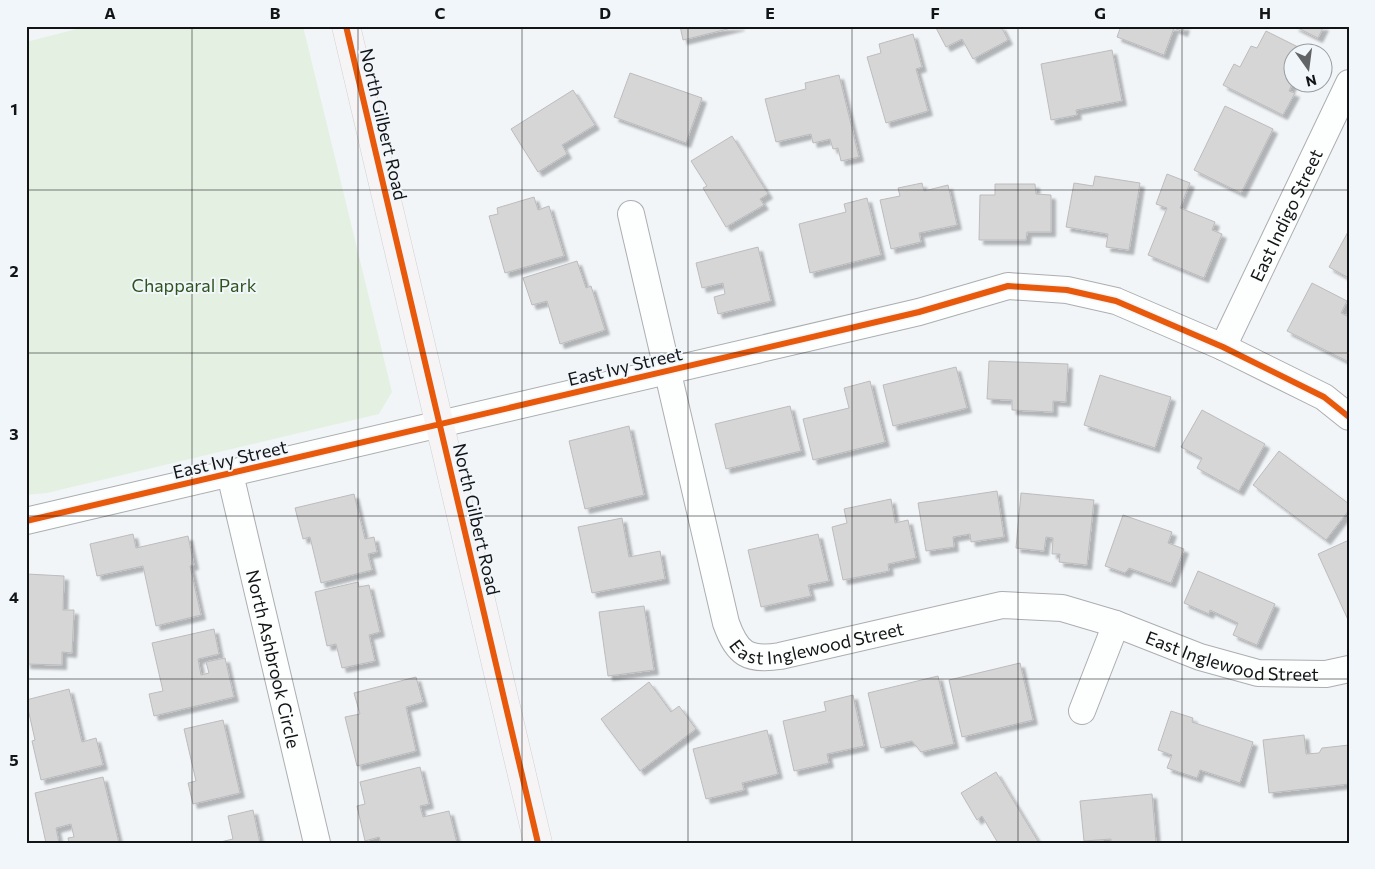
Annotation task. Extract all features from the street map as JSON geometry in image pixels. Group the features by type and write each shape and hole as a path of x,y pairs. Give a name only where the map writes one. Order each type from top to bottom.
{"main road":[{"name":"North Gilbert Road","path":"346,26 538,843"}],"street":[{"name":"East Indigo Street","path":"1223,347 1349,83"},
{"name":"East Ivy Street","path":"631,214 669,371"},
{"name":"East Ivy Street","path":"26,521 919,312 1008,286 1067,290 1116,300 1223,347 1324,398 1349,417"},
{"name":"East Inglewood Street","path":"669,371 726,623 735,644 743,653 767,658 780,656 1002,605 1062,608 1116,624 1200,657 1258,673 1326,674 1349,669"},
{"name":"North Ashbrook Circle","path":"230,474 317,843"},
{"path":"1082,712 1116,624"}],"green space":[{"name":"Chapparal Park","path":"88,26 303,26 392,392 379,414 47,493 26,495 26,42"}],"building":[{"path":"680,26 740,26 683,40"},
{"path":"935,26 1001,26 1008,40 973,59 962,39 946,47"},
{"path":"1121,26 1185,26 1183,32 1174,28 1164,55 1117,37"},
{"path":"1294,26 1324,26 1318,38"},
{"path":"1266,31 1288,42 1282,42 1282,92 1295,93 1283,115 1223,85 1234,64 1240,67 1251,46 1257,48"},
{"path":"913,34 922,67 916,69 928,111 886,123 867,57 881,53 879,44"},
{"path":"1112,50 1122,101 1076,110 1077,115 1051,120 1041,64"},
{"path":"630,73 702,98 686,143 614,117"},
{"path":"839,75 859,157 841,161 838,148 833,149 830,139 813,143 811,134 776,142 765,99 806,89 805,83"},
{"path":"573,90 595,125 562,145 567,154 538,172 511,129"},
{"path":"1225,106 1273,129 1241,193 1194,170"},
{"path":"732,136 768,194 760,199 764,205 726,227 703,188 707,186 691,161"},
{"path":"1167,174 1190,183 1180,208 1215,222 1212,230 1222,234 1204,278 1148,255 1167,208 1156,204"},
{"path":"1095,176 1140,183 1129,250 1106,247 1108,234 1066,227 1074,183 1093,186"},
{"path":"922,183 924,191 948,185 957,225 919,233 921,242 891,249 880,200 900,196 898,188"},
{"path":"995,184 1035,184 1036,194 1051,195 1051,232 1027,232 1026,240 979,240 980,195 995,195"},
{"path":"534,197 538,210 549,206 564,256 505,273 489,216 498,214 497,208"},
{"path":"867,198 881,255 810,273 799,224 846,212 844,204"},
{"path":"1349,230 1349,278 1329,267"},
{"path":"758,247 771,301 718,314 714,297 725,294 723,283 702,288 696,263"},
{"path":"577,261 586,288 591,286 605,330 560,344 547,301 532,305 523,278"},
{"path":"1312,283 1347,301 1341,313 1349,317 1349,362 1287,331"},
{"path":"989,361 1068,364 1066,402 1053,401 1053,412 1012,410 1012,400 987,399"},
{"path":"956,367 967,408 893,426 883,385"},
{"path":"1100,375 1171,397 1155,448 1084,425"},
{"path":"870,381 885,442 813,460 803,419 849,408 844,388"},
{"path":"790,406 801,451 726,469 715,424"},
{"path":"1202,410 1265,444 1239,491 1197,468 1202,458 1181,447"},
{"path":"629,426 644,495 585,509 569,441"},
{"path":"1279,451 1349,504 1349,510 1326,540 1253,485"},
{"path":"997,491 1004,537 971,542 970,534 953,537 954,547 926,551 918,503"},
{"path":"1021,493 1094,500 1087,565 1059,562 1060,554 1052,554 1053,538 1046,537 1044,551 1016,548"},
{"path":"354,494 365,539 374,537 377,552 368,554 372,570 321,583 310,537 303,539 295,508"},
{"path":"891,499 895,523 908,520 916,558 888,564 889,571 843,580 832,527 847,523 844,509"},
{"path":"1123,515 1172,532 1168,543 1184,549 1171,583 1129,568 1125,573 1105,566"},
{"path":"622,518 629,557 660,551 665,579 592,593 578,527"},
{"path":"133,534 136,548 188,536 194,565 190,566 201,615 156,626 143,566 97,576 90,544"},
{"path":"818,534 829,581 808,585 811,596 761,607 748,550"},
{"path":"1349,540 1349,622 1318,554"},
{"path":"1198,571 1275,604 1257,645 1233,635 1238,623 1210,610 1209,614 1184,603"},
{"path":"27,574 64,576 63,610 74,610 72,653 62,652 62,665 26,664"},
{"path":"358,582 359,587 369,585 380,632 369,635 375,661 342,668 336,644 327,646 315,592"},
{"path":"644,606 654,670 608,676 599,612"},
{"path":"214,629 219,654 198,659 201,675 209,673 206,662 225,658 234,697 154,716 149,694 163,691 152,643"},
{"path":"1020,663 1033,720 962,737 949,680"},
{"path":"938,676 954,744 921,752 912,741 881,748 868,693"},
{"path":"416,677 423,702 406,707 416,751 357,766 345,717 360,714 354,693"},
{"path":"649,682 671,712 679,706 696,729 640,771 601,719"},
{"path":"69,689 82,742 96,738 103,765 41,780 32,741 35,740 26,700"},
{"path":"853,695 864,746 827,754 829,763 794,771 783,721 826,711 824,702"},
{"path":"1171,711 1193,718 1192,722 1253,742 1240,783 1200,770 1197,778 1167,768 1172,755 1158,750"},
{"path":"223,720 240,793 193,804 188,783 196,781 184,729"},
{"path":"767,730 778,774 742,783 744,790 706,799 693,749"},
{"path":"1304,735 1306,754 1319,753 1322,748 1349,745 1349,784 1269,793 1263,740"},
{"path":"420,767 429,804 420,806 423,817 449,811 457,843 381,843 379,837 365,841 357,806 365,804 360,782"},
{"path":"996,772 1039,843 998,843 982,816 977,820 961,793"},
{"path":"103,777 119,843 69,843 68,838 74,837 71,824 56,828 59,843 46,843 35,793"},
{"path":"1152,794 1156,843 1111,843 1111,839 1084,841 1080,801"},
{"path":"253,810 260,843 216,843 233,839 228,816"}],"cycle path":[{"path":"346,26 538,843"},
{"path":"26,521 919,312 1008,286 1067,290 1116,301 1223,347 1324,397 1349,417"}]}
